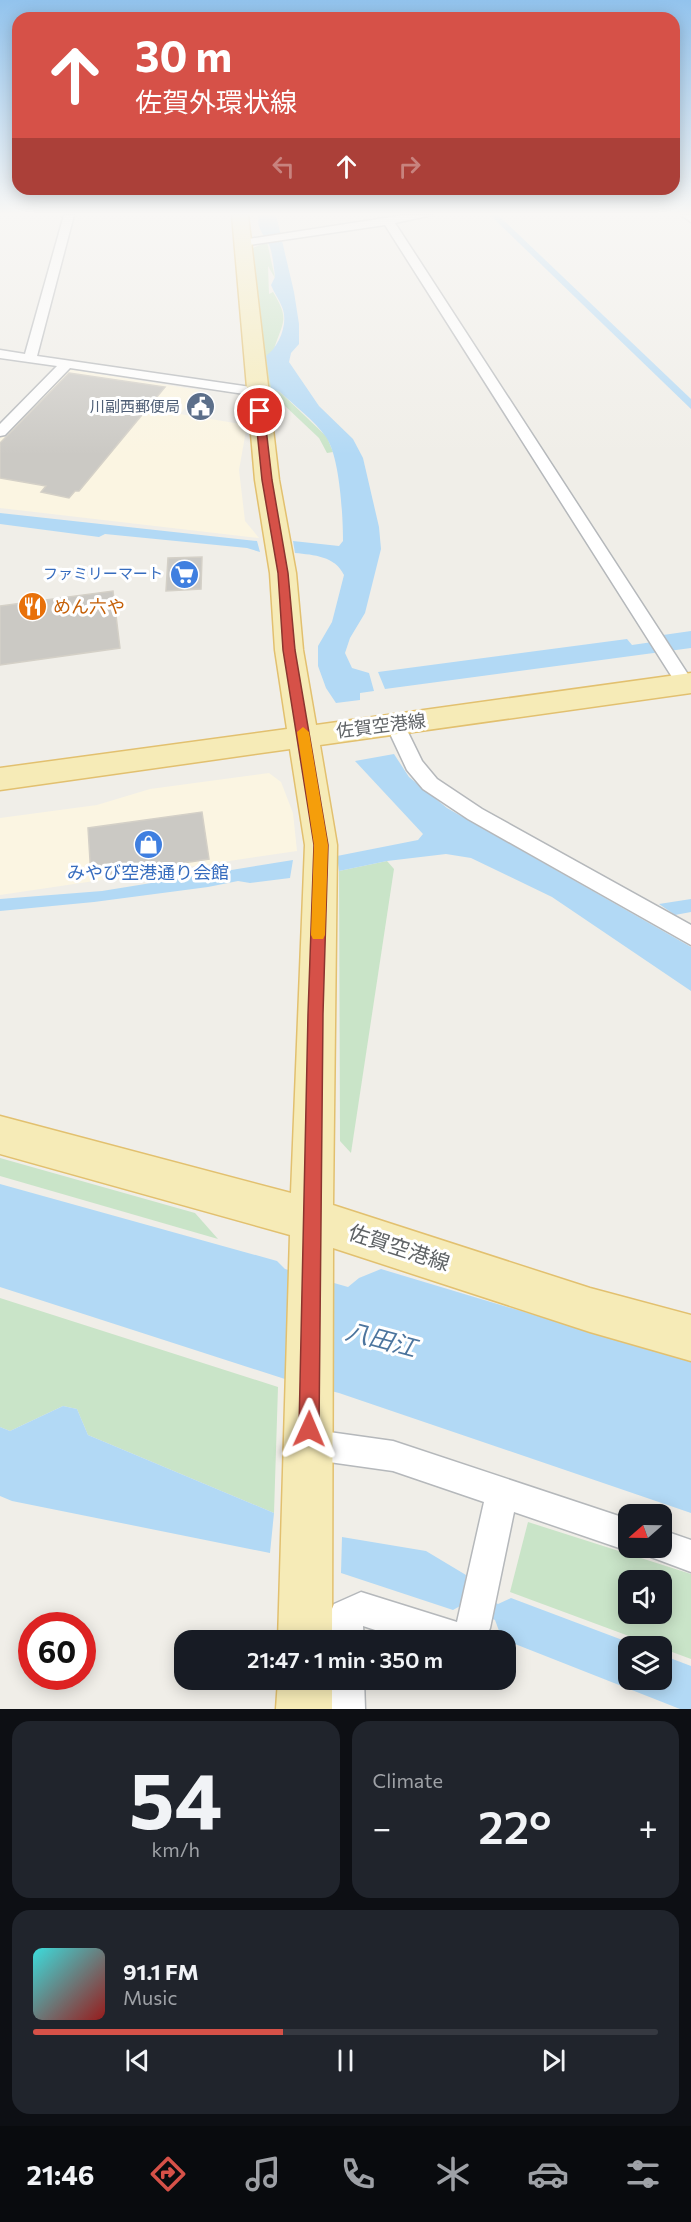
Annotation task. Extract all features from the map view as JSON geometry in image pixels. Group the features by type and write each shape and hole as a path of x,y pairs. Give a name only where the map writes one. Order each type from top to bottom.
{"main road":[{"path":"253,295 257,392 266,468 283,573 289,650 321,845 313,1238 319,1431 306,1630"},
{"name":"佐賀空港線","path":"0,779 688,683"},
{"name":"佐賀空港線","path":"0,1136 313,1238 691,1338"},
{"path":"304,1709 305,1690"}],"street":[{"path":"30,358 47,295"},
{"path":"431,295 650,631 688,683"},
{"path":"0,354 257,392"},
{"path":"0,432 66,365"},
{"path":"395,725 414,765 430,784 475,814 691,936"},
{"path":"319,1431 618,1532"},
{"path":"469,1630 482,1583 501,1492"},
{"path":"672,1549 691,1556"},
{"path":"346,1630 346,1616 361,1609 440,1630"},
{"path":"347,1690 347,1709"}],"shaded area":[{"path":"67,369 199,390 180,414 247,425 239,470 245,521 259,538 0,508 0,438"},
{"path":"269,773 281,782 293,813 297,851 0,895 0,818 97,805 150,789"}],"green space":[{"path":"257,295 275,295 283,315 273,354 271,388 280,392 327,437 333,452 327,453 319,438 284,405 267,400"},
{"path":"387,861 394,869 351,1153 340,1141 339,871"},
{"path":"0,1158 195,1213 218,1239 0,1176"},
{"path":"0,1298 278,1387 274,1513 88,1435 77,1409 63,1406 10,1431 0,1427"},
{"path":"528,1522 618,1551 618,1558 641,1558 691,1574 691,1659 672,1652 672,1636 629,1636 510,1592"}],"water":[{"path":"276,295 294,295 299,324 299,344 291,353 289,362 319,406 353,439 363,458 379,527 381,549 365,613 350,638 345,653 352,668 369,673 374,691 360,693 360,700 336,703 326,688 318,666 318,646 332,622 344,575 330,560 295,553 293,541 339,546 343,541 342,517 338,472 331,446 326,437 304,413 280,392 271,388 266,356 275,347 282,334 284,313"},
{"path":"573,295 582,295 691,399 691,409"},
{"path":"0,513 257,541 260,552 247,548 105,534 99,537 0,524"},
{"path":"691,631 691,648 385,689 378,672 627,639 632,645 666,640 663,635"},
{"path":"394,754 409,777 447,808 691,947 691,991 552,897 471,858 446,854 387,861 339,871 337,856 418,840 423,834 355,761"},
{"path":"293,860 290,878 250,883 238,881 94,902 0,911 0,899 102,891"},
{"path":"691,899 691,912 675,915 659,904"},
{"name":"八田江","path":"0,1184 277,1261 285,1269 348,1287 359,1278 381,1269 691,1362 691,1513 672,1507 672,1504 665,1504 339,1393 288,1380 0,1287"},
{"path":"63,1406 77,1409 88,1435 274,1513 270,1553 12,1501 0,1496 0,1427 10,1431"},
{"path":"342,1537 426,1551 466,1575 464,1589 498,1604 511,1598 618,1638 618,1685 516,1645 516,1630 499,1630 495,1620 462,1605 453,1610 341,1573"},
{"path":"672,1659 691,1666 691,1709 680,1709 632,1690 672,1690"}],"building":[{"path":"69,373 165,387 79,491 75,491 69,498 41,492 46,486 0,478 0,443"},
{"name":"ファミリーマート","path":"202,557 201,589 166,591 168,558"},
{"path":"113,591 120,648 0,665 0,606"},
{"name":"みやび空港通り会館","path":"202,812 209,859 91,877 88,828"}],"slow traffic":[{"path":"303,732 321,845 318,935"}],"place":[{"name":"川副西郵便局","path":"201,407"},
{"name":"ファミリーマート","path":"184,574"},
{"name":"めん六や","path":"32,607"},
{"name":"みやび空港通り会館","path":"148,844"}],"route":[{"path":"260,411 267,480 283,573 289,650 321,845 315,1014 309,1429"}]}
